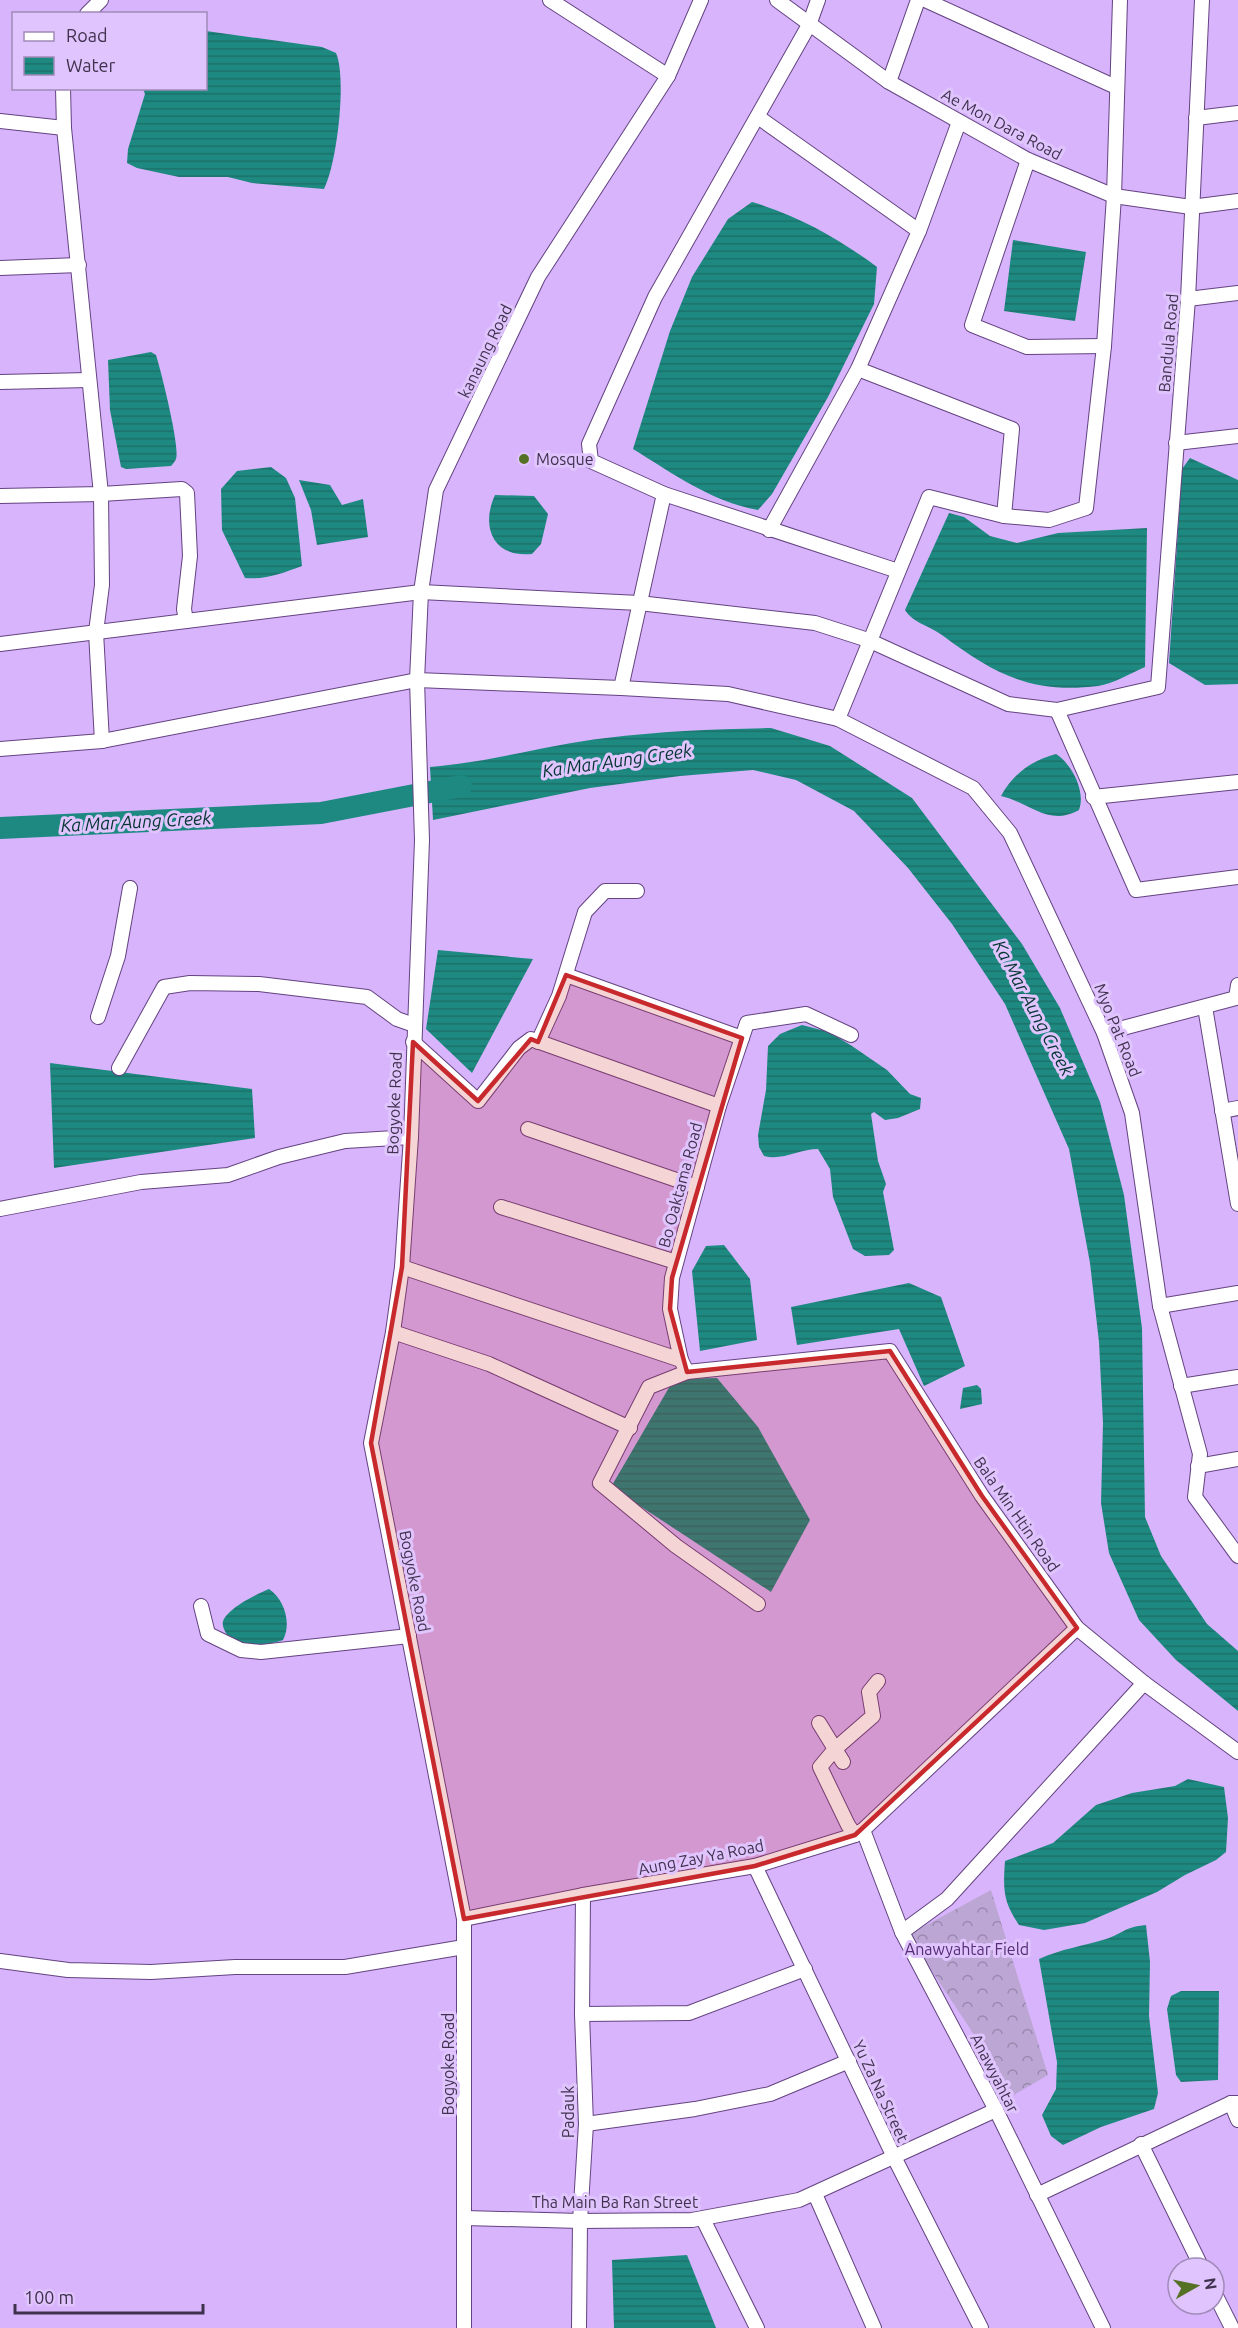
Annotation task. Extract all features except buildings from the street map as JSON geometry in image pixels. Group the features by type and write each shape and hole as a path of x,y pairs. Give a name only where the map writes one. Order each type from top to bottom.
{"street":[{"path":"89,12 101,0"},
{"path":"550,0 668,76"},
{"name":"kanaung Road","path":"422,840 417,680 421,592 436,490 538,278 668,76 701,0"},
{"name":"Ae Mon Dara Road","path":"777,0 889,82 1028,160 1114,196 1191,207 1238,201"},
{"path":"818,0 809,25 655,297 589,444 591,461 663,494 898,571"},
{"path":"889,82 918,0"},
{"path":"925,0 1116,87"},
{"path":"838,719 868,640 929,497 1004,516 1049,520 1086,508 1104,346 1114,196 1120,0"},
{"name":"Bandula Road","path":"1057,710 1158,687 1188,299 1202,0"},
{"path":"63,90 64,128 101,494 102,585 96,632 102,741"},
{"path":"1196,118 1238,112"},
{"path":"758,117 919,231"},
{"path":"0,121 64,128"},
{"path":"769,530 858,369 919,231 959,122"},
{"path":"1028,160 972,326 1020,346 1104,346"},
{"path":"0,268 79,265"},
{"path":"1188,299 1238,293"},
{"path":"858,369 1012,429 1004,516"},
{"path":"0,382 88,380"},
{"path":"1176,444 1238,436"},
{"path":"0,496 101,494 182,489 187,493 190,556 184,609 186,621"},
{"path":"621,688 663,494"},
{"path":"0,644 421,592 639,603 815,624 868,640 1008,704 1057,710 1093,797 1136,890 1238,877"},
{"name":"Myo Pat Road","path":"0,749 102,741 417,680 621,688 728,694 838,719 974,788 1011,833 1104,1033 1132,1113 1160,1306 1200,1454 1195,1497 1238,1556"},
{"path":"1093,797 1238,782"},
{"name":"Bogyoke Road","path":"422,840 411,1137 402,1267 393,1332 371,1443 464,1919 464,2328"},
{"path":"98,1017 118,956 130,888"},
{"path":"413,1042 478,1101 519,1048 531,1039 538,1042 566,975 581,923 591,905 605,891 637,891"},
{"path":"566,975 742,1038"},
{"path":"119,1068 164,987 259,984 367,997 397,1019 414,1025"},
{"path":"1104,1033 1236,998 1238,985"},
{"path":"1205,1007 1237,1197"},
{"path":"719,1106 747,1023 806,1014 851,1035"},
{"name":"Bo Oaktama Road","path":"538,1042 719,1106 672,1278 670,1309 684,1366"},
{"path":"1222,1111 1238,1108"},
{"path":"528,1129 697,1187"},
{"path":"0,1209 141,1182 228,1175 279,1157 345,1141 411,1137"},
{"path":"501,1207 676,1262"},
{"path":"402,1267 684,1366"},
{"path":"1160,1306 1238,1293"},
{"path":"393,1332 489,1364 630,1428"},
{"name":"Bala Min Htin Road","path":"684,1366 777,1365 882,1351 890,1352 896,1358 982,1496 1077,1628 1143,1683 1238,1752"},
{"path":"684,1366 649,1387 600,1483 676,1546 758,1604"},
{"path":"1181,1386 1238,1377"},
{"path":"1198,1466 1238,1459"},
{"path":"201,1606 208,1634 241,1650 261,1652 409,1636"},
{"name":"Aung Zay Ya Road","path":"464,1919 583,1895 755,1866 859,1833 1077,1628"},
{"path":"835,1749 873,1716 869,1692 878,1681"},
{"path":"902,1932 947,1899 1143,1683"},
{"path":"819,1723 843,1762"},
{"name":"Anawyahtar","path":"835,1749 821,1765 820,1770 848,1826 859,1833 902,1932 996,2110 1103,2328"},
{"name":"Yu Za Na Street","path":"755,1866 894,2157 981,2328"},
{"name":"Padauk","path":"579,2328 580,2221 586,2124 582,2014 583,1895"},
{"path":"0,1961 68,1970 151,1972 235,1967 345,1967 464,1947"},
{"path":"582,2014 689,2013 805,1969"},
{"path":"586,2124 695,2109 770,2094 849,2061"},
{"path":"1036,2195 1141,2144 1234,2103 1238,2120"},
{"name":"Tha Main Ba Ran Street","path":"465,2218 580,2221 703,2218 799,2200 996,2110"},
{"path":"1141,2144 1196,2256"},
{"path":"815,2194 874,2328"},
{"path":"703,2218 757,2328"}],"highlighted area":[{"path":"566,975 742,1038 672,1278 670,1309 687,1372 890,1351 982,1496 1077,1628 855,1835 755,1866 464,1919 371,1443 402,1267 413,1042 478,1101 531,1039 538,1042"}],"green space":[{"name":"Anawyahtar Field","path":"991,1890 1048,2075 1014,2095 908,1935"}],"water":[{"path":"207,31 322,47 336,53 341,81 339,121 333,161 324,189 252,183 228,177 179,177 137,168 127,163 128,149 145,94 143,90 207,90"},
{"path":"752,202 818,229 877,267 874,304 828,397 772,494 758,510 709,494 633,449 670,331 692,277 728,219"},
{"path":"1013,240 1086,252 1075,321 1004,311"},
{"path":"151,352 156,355 166,392 173,425 176,459 171,466 126,469 121,467 110,410 108,360"},
{"path":"1190,458 1238,480 1238,684 1205,685 1169,663 1182,469"},
{"path":"271,467 286,478 295,498 302,566 267,577 245,578 222,530 221,489 237,471"},
{"path":"299,480 330,485 342,505 363,499 368,537 317,545 311,510"},
{"path":"495,495 534,496 548,514 541,544 532,554 508,551 494,538 489,519"},
{"path":"949,513 964,517 990,536 1017,543 1058,533 1147,528 1145,667 1116,681 1098,686 1074,688 1033,684 1014,678 979,661 912,618 905,610"},
{"path":"771,728 830,746 912,798 1022,944 1060,1008 1100,1102 1124,1195 1142,1328 1145,1517 1161,1556 1207,1624 1238,1651 1238,1711 1176,1660 1139,1620 1109,1553 1101,1503 1103,1423 1099,1342 1090,1263 1069,1149 1005,1004 952,924 908,868 854,811 796,780 753,770 680,776 590,788 433,820 430,767 626,736"},
{"path":"1056,754 1067,764 1076,779 1081,795 1079,810 1068,815 1049,815 1001,796 1011,781 1024,769"},
{"path":"438,950 533,959 472,1073 426,1029"},
{"path":"802,1025 829,1032 852,1046 887,1070 910,1094 921,1098 920,1109 898,1118 885,1120 874,1112 871,1114 878,1161 886,1184 883,1192 894,1250 889,1255 865,1256 853,1249 833,1197 830,1169 818,1149 771,1157 764,1156 759,1147 758,1135 766,1090 768,1046 780,1034"},
{"path":"50,1063 252,1089 255,1138 54,1168"},
{"path":"724,1245 750,1279 757,1340 700,1351 692,1271 706,1246"},
{"path":"909,1283 941,1297 965,1366 924,1386 899,1329 797,1345 791,1307"},
{"path":"717,1378 758,1427 810,1520 771,1592 611,1487 674,1379"},
{"path":"977,1385 981,1389 982,1404 960,1409 963,1388"},
{"path":"269,1589 279,1599 285,1612 287,1626 283,1640 268,1644 250,1644 234,1640 224,1629 226,1616 240,1604"},
{"path":"1188,1779 1224,1787 1228,1818 1226,1852 1216,1860 1157,1892 1085,1923 1044,1930 1019,1925 1005,1895 1005,1861 1053,1843 1096,1805 1132,1793 1175,1786"},
{"path":"1146,1925 1150,1962 1149,2016 1158,2093 1154,2109 1101,2127 1063,2145 1051,2136 1042,2115 1056,2089 1057,2062 1039,1959 1106,1939 1133,1927"},
{"path":"1181,1991 1219,1991 1218,2080 1181,2082 1176,2075 1167,2009 1171,1996"},
{"path":"687,2255 716,2328 614,2328 612,2260"}],"waterway":[{"name":"Ka Mar Aung Creek","path":"0,828 321,813 461,786"}],"place":[{"name":"Mosque","path":"524,459"}]}
